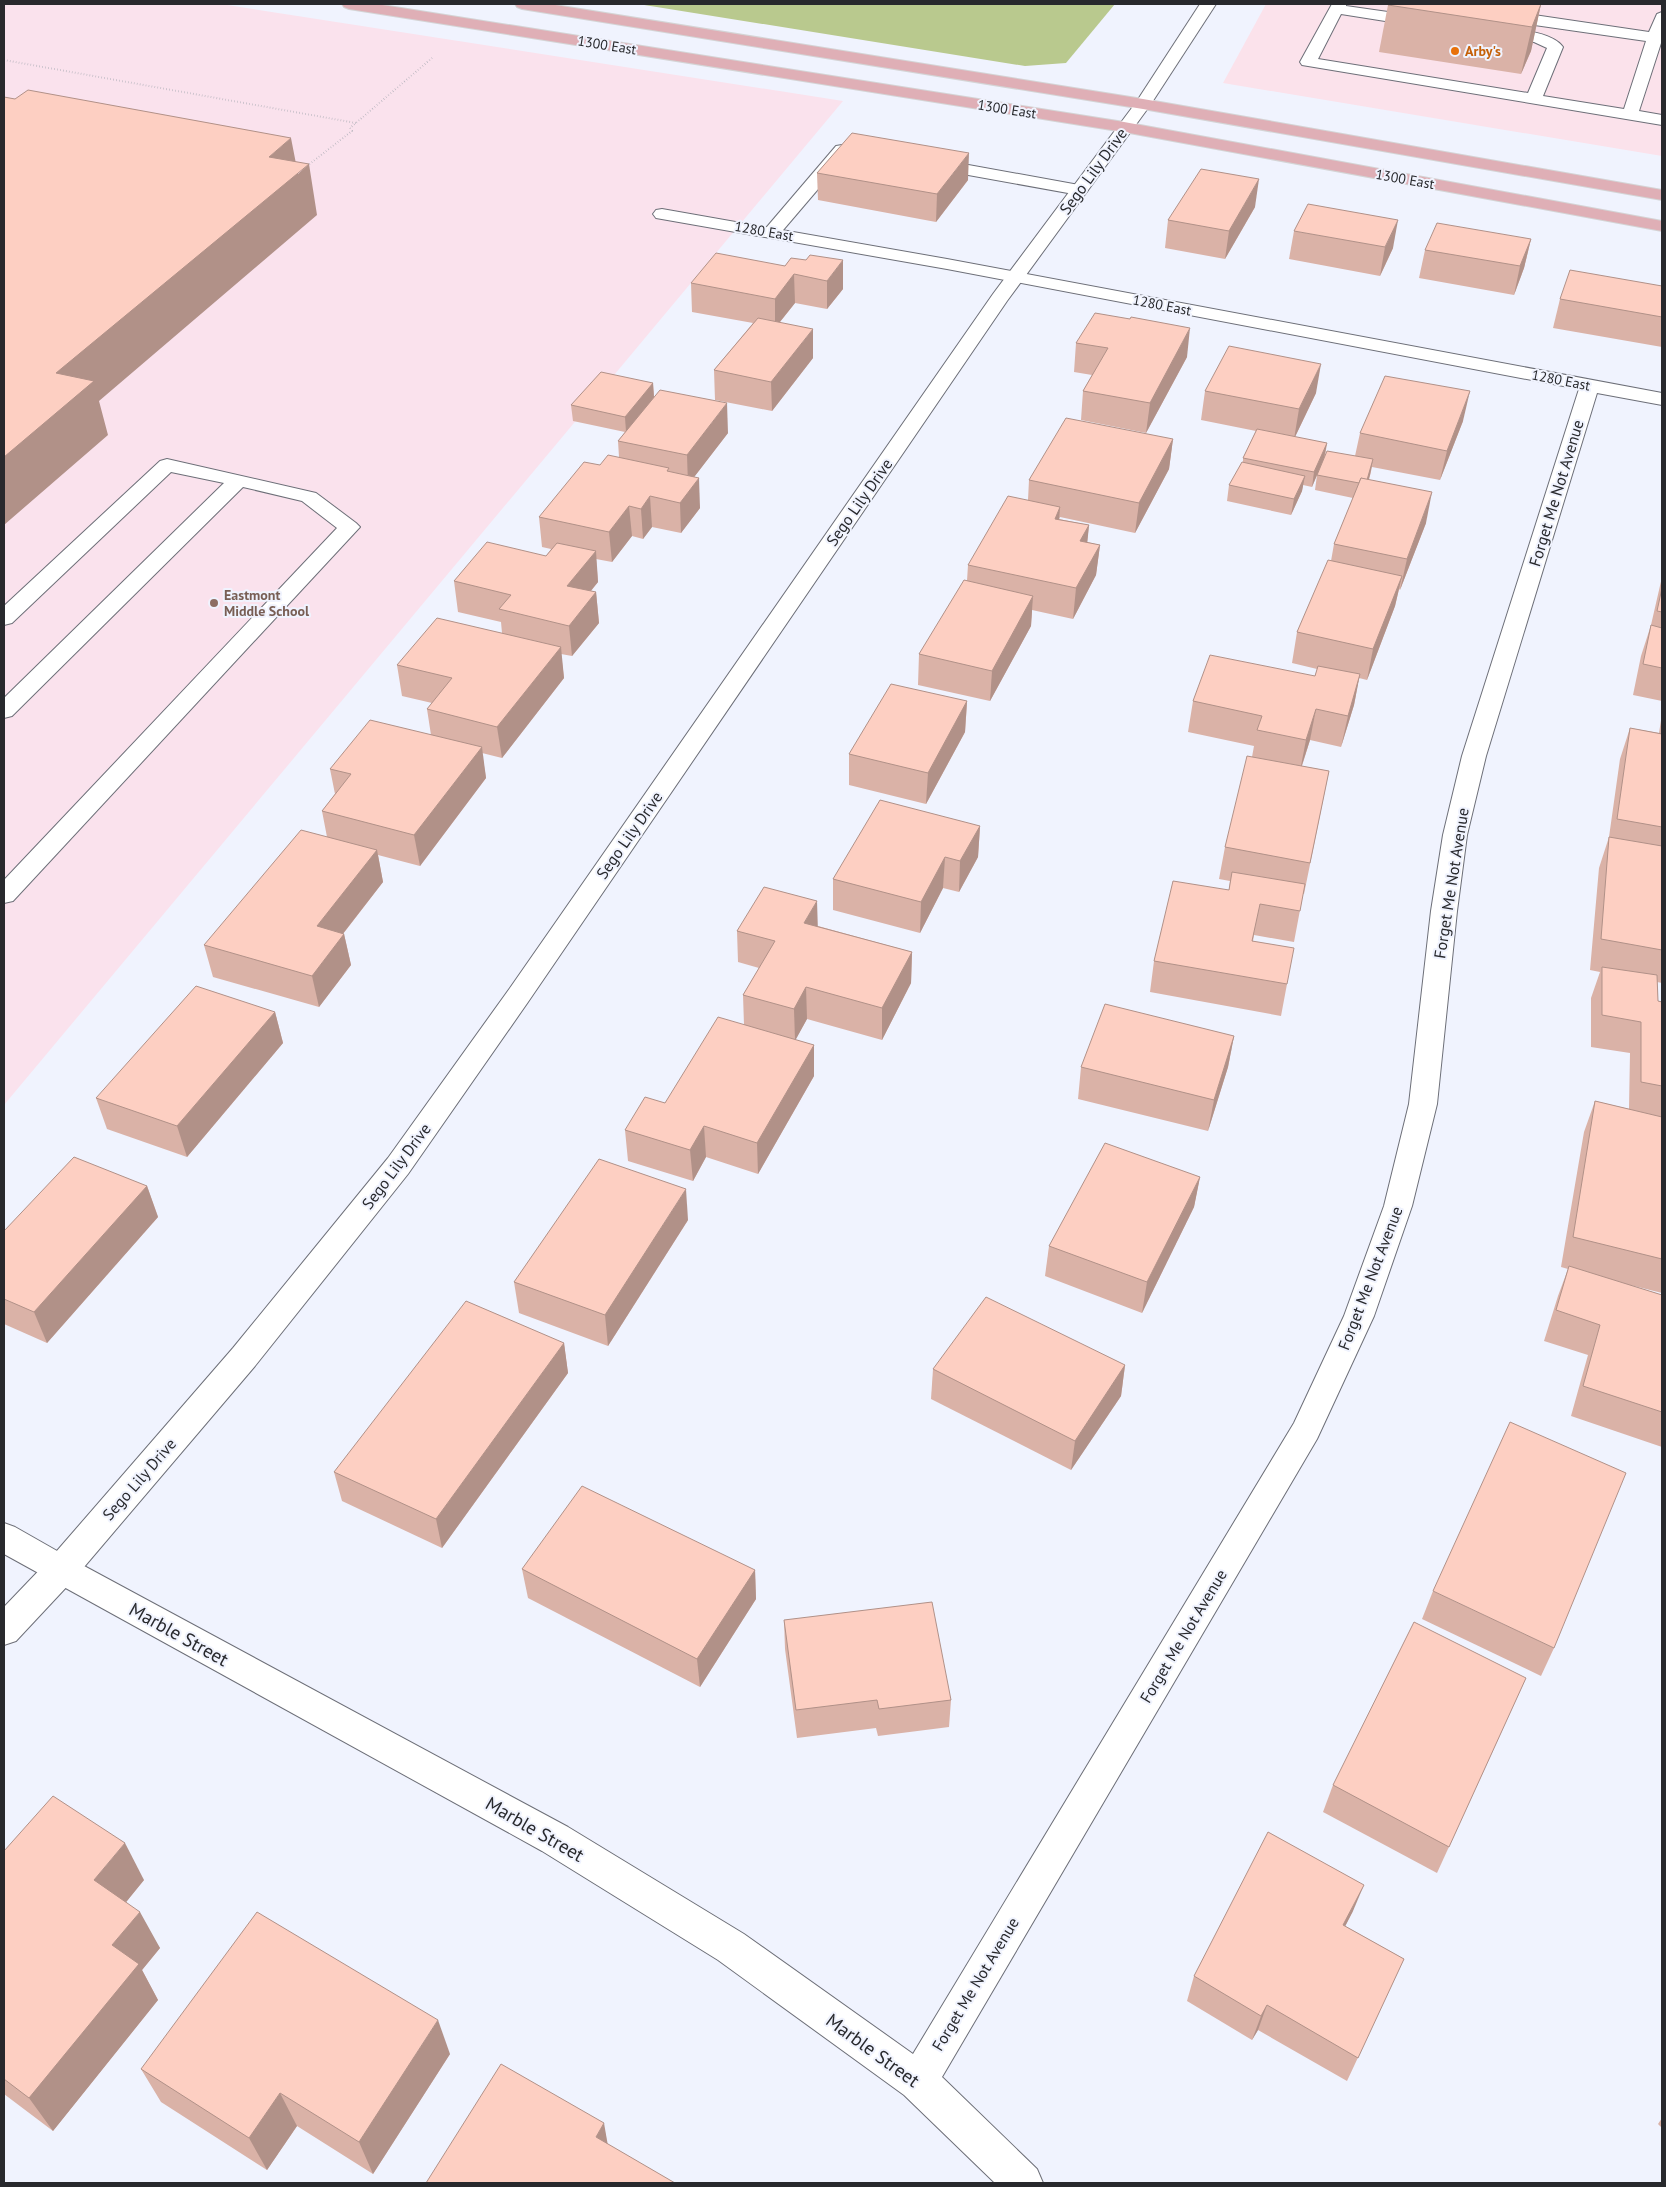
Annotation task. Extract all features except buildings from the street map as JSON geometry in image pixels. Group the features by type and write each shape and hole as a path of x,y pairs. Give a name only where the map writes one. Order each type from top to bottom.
{"main road":[{"name":"1300 East","path":"349,4 1124,127 1662,226"},
{"name":"1300 East","path":"522,4 1143,104 1662,195"},
{"path":"1582,212 1636,210 1662,212"}],"street":[{"name":"Sego Lily Drive","path":"4,1630 61,1570 244,1357 398,1166 519,995 1015,277 1124,127 1143,104 1208,4"},
{"path":"1435,24 1337,6 1308,62 1662,120"},
{"path":"1504,16 1656,38"},
{"path":"1630,114 1662,17"},
{"path":"1484,31 1543,39 1551,42 1554,47 1553,54 1534,99"},
{"path":"772,232 844,147 854,149"},
{"path":"913,160 1079,190"},
{"name":"1280 East","path":"662,214 772,232 1662,399"},
{"name":"Forget Me Not Avenue","path":"918,2081 1306,1430 1359,1316 1398,1206 1423,1104 1446,892 1455,835 1474,756 1590,385"},
{"path":"4,618 167,465 309,497 349,527 4,895"},
{"path":"4,711 239,480"},
{"name":"Marble Street","path":"4,1536 61,1570 555,1839 731,1947 918,2081 1024,2183"}],"path":[{"path":"306,167 352,131 350,128 435,56"},
{"path":"4,60 356,123"}],"shaded area":[{"name":"Eastmont Middle School","path":"4,4 221,4 843,101 4,1105"},
{"path":"1266,4 1662,4 1662,156 1223,83"}],"green space":[{"path":"638,4 1115,4 1066,63 1025,66"}],"place":[{"name":"Arby's","path":"1455,51"},
{"name":"Eastmont Middle School","path":"214,603"}]}
